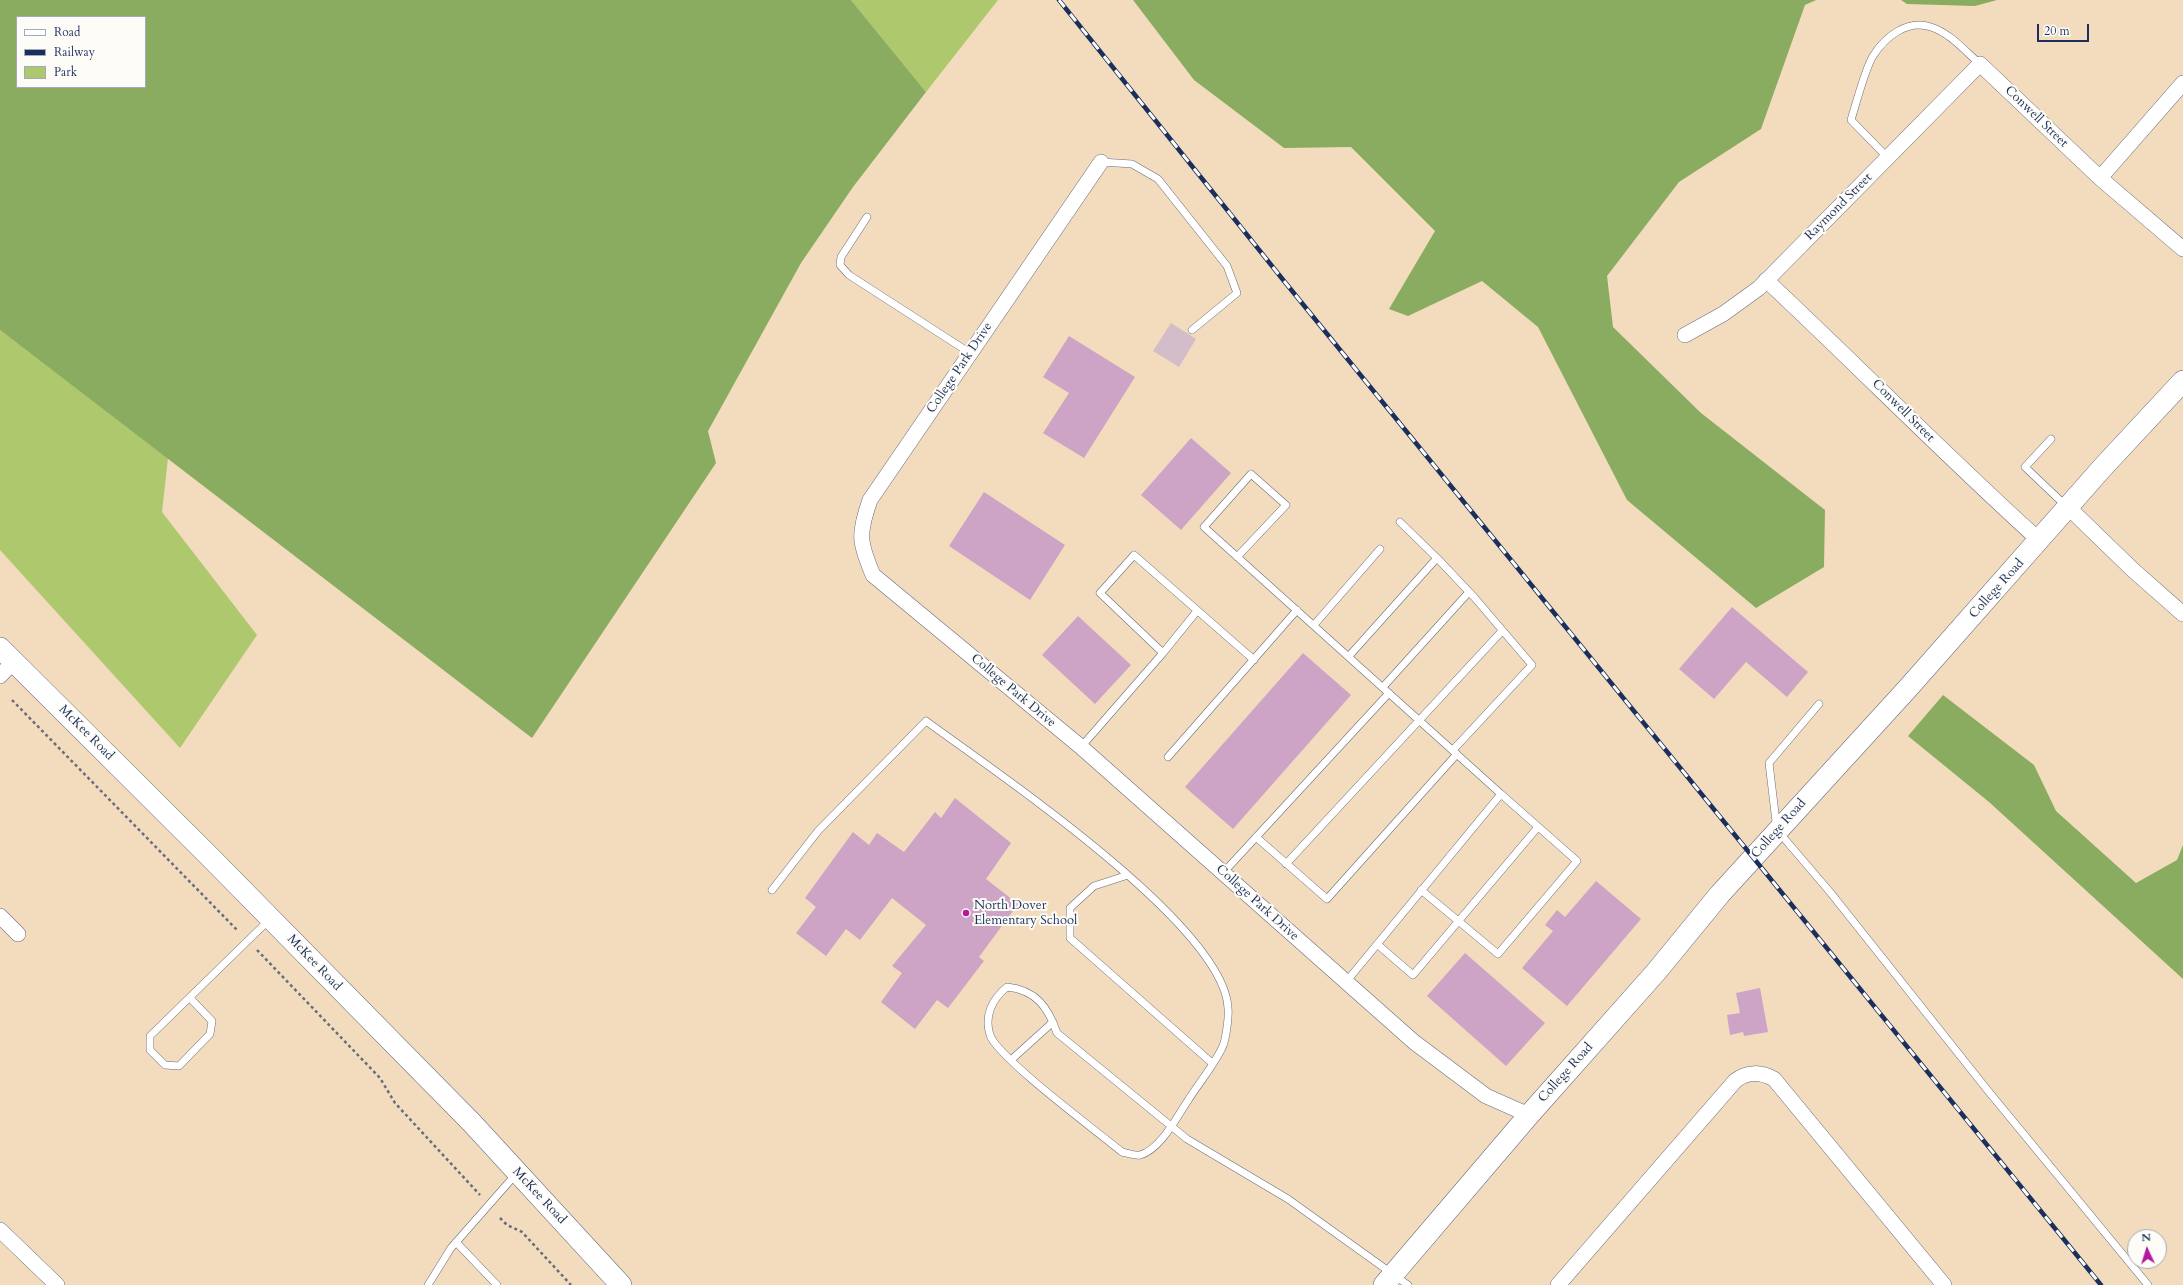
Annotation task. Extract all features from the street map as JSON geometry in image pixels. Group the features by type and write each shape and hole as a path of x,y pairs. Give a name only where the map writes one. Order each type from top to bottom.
{"street":[{"name":"Raymond Street","path":"1685,335 1723,314 1766,280 1980,64"},
{"name":"Conwell Street","path":"1980,64 2100,178 2183,249"},
{"path":"2100,178 2183,83"},
{"name":"College Park Drive","path":"1101,162 870,500 861,525 862,548 873,575 1081,747 1414,1042 1486,1096 1528,1115"},
{"name":"Conwell Street","path":"1766,280 1860,368 1963,471 2040,541"},
{"name":"College Road","path":"1395,1281 1528,1115 1656,972 1720,894 2040,541 2068,507 2183,380"},
{"path":"2068,507 2133,570 2183,614"},
{"name":"McKee Road","path":"4,662 271,919 472,1123 621,1285"},
{"path":"0,916 18,934"},
{"path":"1558,1285 1735,1081 1751,1073 1764,1073 1774,1079 1944,1285"},
{"path":"0,1230 58,1285"}],"lane":[{"path":"1888,158 1851,120 1872,57 1892,34 1913,25 1931,26 1946,35 1980,64"},
{"path":"1101,162 1132,164 1158,179 1227,266 1237,293 1192,330"},
{"path":"867,217 841,257 840,265 849,275 970,353"},
{"path":"2051,439 2025,467 2068,507"},
{"path":"1237,556 1286,505 1251,474 1204,527 1577,861 1498,954 1422,890"},
{"path":"1256,837 1327,899 1532,665 1469,592 1400,522"},
{"path":"1314,625 1380,549"},
{"path":"1163,653 1100,593 1134,555 1254,660"},
{"path":"1349,656 1436,558"},
{"path":"1383,687 1469,592"},
{"path":"1168,757 1298,610"},
{"path":"1081,747 1163,653 1197,611"},
{"path":"1286,864 1502,631"},
{"path":"1223,873 1389,693"},
{"path":"1819,704 1769,763 1777,830 1830,892 1989,1092 2148,1285"},
{"path":"772,890 818,831 926,722 1084,837 1128,875 1195,942 1219,974 1228,1007 1223,1046 1171,1126 1152,1150 1139,1155 1122,1152 1011,1060 990,1035 989,1010 997,995 1007,987 1021,989 1037,999 1051,1016 1057,1033 1171,1126 1186,1139 1288,1199 1395,1281"},
{"path":"1346,982 1502,794"},
{"path":"1377,944 1413,975 1538,827"},
{"path":"1128,875 1094,886 1070,908 1070,938 1212,1063"},
{"path":"190,998 212,1021 210,1034 178,1066 165,1065 150,1050 150,1036 271,919"},
{"path":"1011,1060 1053,1022"},
{"path":"428,1285 456,1242 517,1172"},
{"path":"456,1242 497,1285"}],"path":[{"path":"12,700 238,931"},
{"path":"257,950 380,1078 395,1103 480,1195"},
{"path":"500,1218 507,1224 522,1232 571,1285"}],"shaded area":[{"path":"1171,323 1196,339 1179,367 1153,351"}],"green space":[{"path":"0,0 851,0 926,92 853,187 801,263 708,431 716,463 532,738 0,330"},
{"path":"851,0 998,0 926,92"},
{"path":"1133,0 1816,0 1805,5 1761,129 1679,182 1607,276 1613,327 1701,413 1825,510 1824,567 1756,608 1627,500 1538,327 1482,281 1408,316 1389,309 1435,231 1351,147 1284,148 1194,80"},
{"path":"1901,0 1997,0 1975,6 1907,4"},
{"path":"0,330 168,458 162,512 257,635 180,748 0,550"},
{"path":"1943,695 2034,765 2056,811 2136,883 2177,860 2183,845 2183,979 1989,802 1908,736"}],"building":[{"path":"1069,336 1135,377 1084,458 1043,433 1069,393 1043,377"},
{"path":"1191,438 1231,473 1181,530 1141,495"},
{"path":"984,492 1065,545 1030,600 949,546"},
{"path":"1732,607 1808,672 1787,697 1746,662 1714,699 1679,669"},
{"path":"1078,616 1131,665 1095,704 1042,655"},
{"path":"1303,653 1351,695 1233,829 1185,787"},
{"name":"North Dover Elementary School","path":"955,798 1011,843 986,879 1018,904 979,957 984,961 948,1008 937,1000 915,1029 881,1002 902,973 892,966 926,925 892,898 860,940 846,929 826,956 796,933 816,907 805,898 853,832 869,845 877,833 904,852 935,812 941,818"},
{"path":"1596,881 1641,919 1567,1006 1522,968 1553,931 1545,925 1557,910 1565,917"},
{"path":"1465,953 1545,1023 1506,1066 1427,996"},
{"path":"1760,988 1768,1032 1744,1036 1743,1032 1730,1035 1727,1015 1740,1013 1736,993"}],"railway":[{"path":"1059,0 1284,281 2101,1285"}],"place":[{"name":"North Dover Elementary School","path":"966,913"}]}
